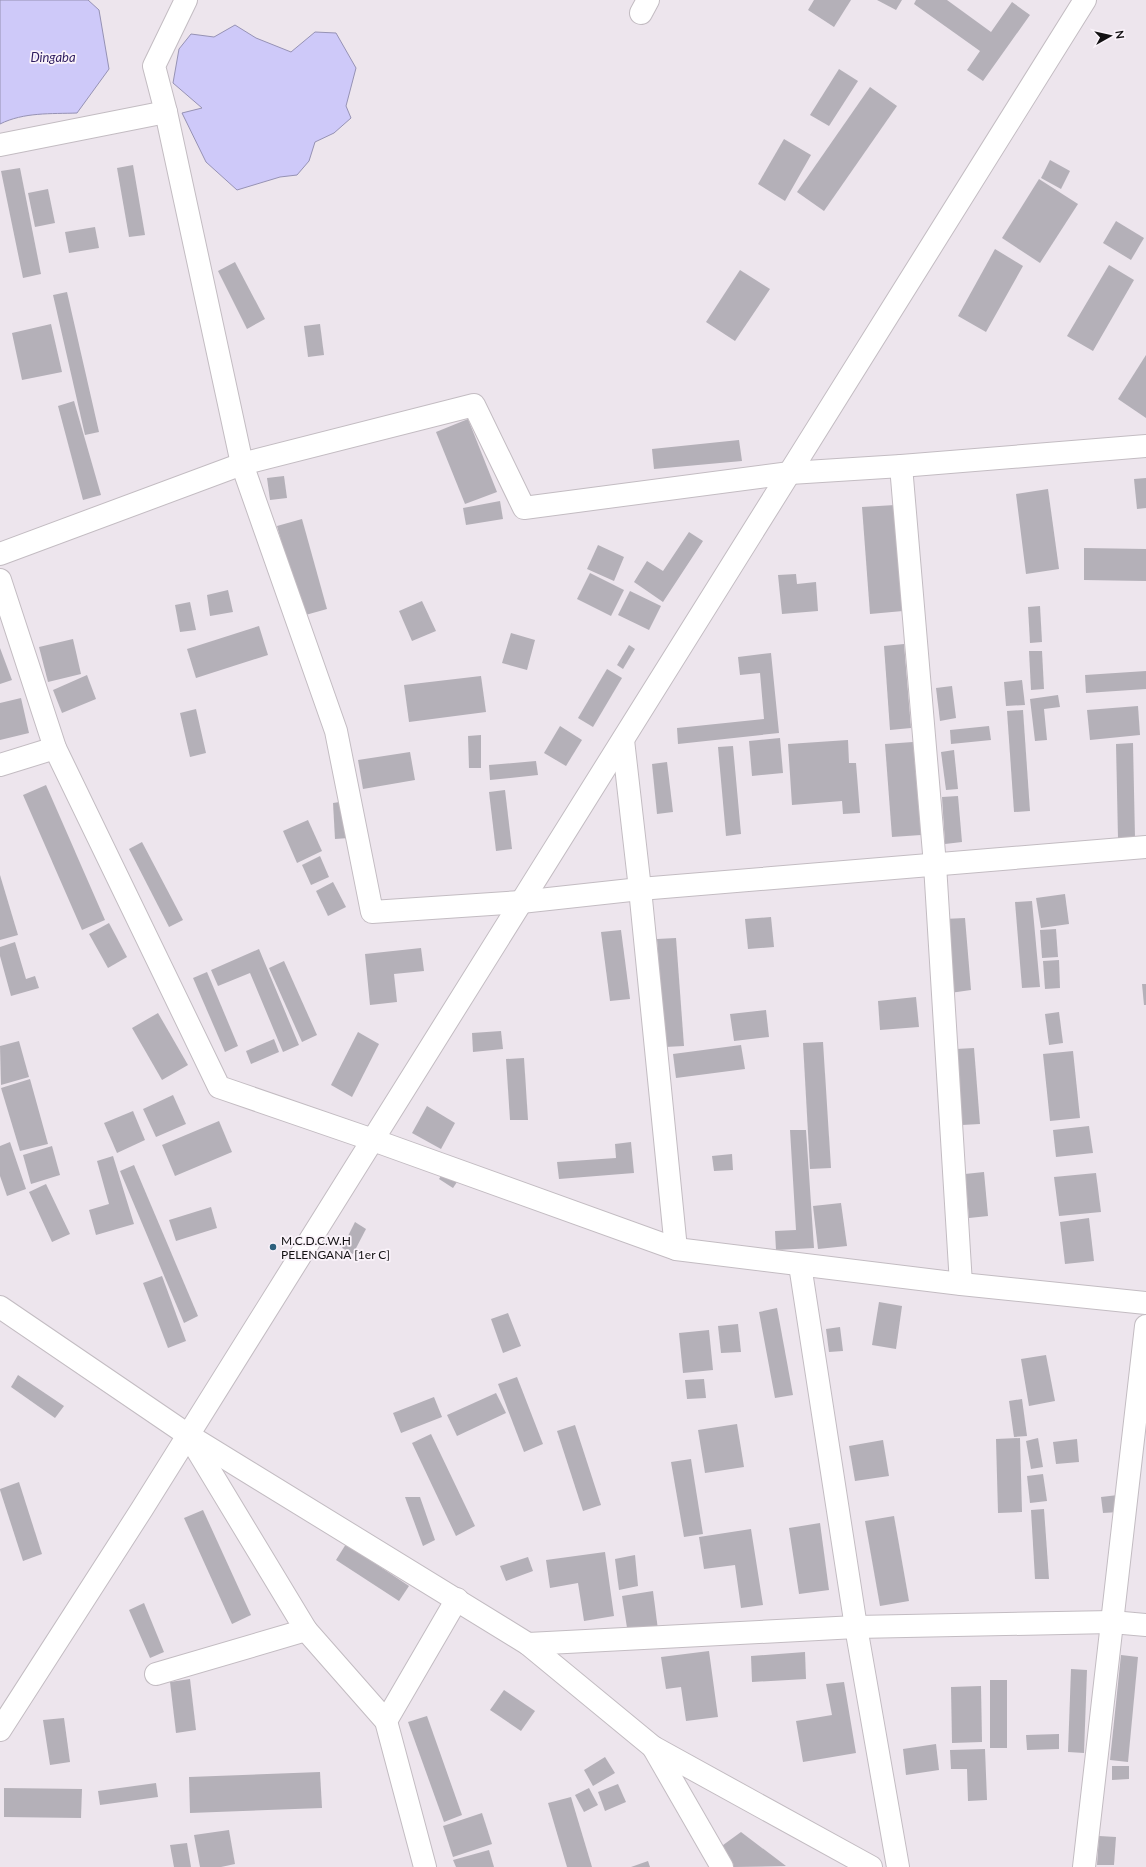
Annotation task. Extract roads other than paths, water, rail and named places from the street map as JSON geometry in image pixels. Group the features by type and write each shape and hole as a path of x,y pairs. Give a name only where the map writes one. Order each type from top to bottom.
{"street":[{"path":"186,0 154,66 166,112 242,464 336,731 372,912 521,902 640,889 1146,847"},
{"path":"0,1730 188,1435 1085,0"},
{"path":"0,145 166,112"},
{"path":"0,554 242,464 474,405 524,508 790,472 901,466 1146,446"},
{"path":"901,466 935,865 961,1284"},
{"path":"0,580 55,748 219,1087 373,1140 676,1249 961,1284 1146,1303"},
{"path":"623,740 640,889 676,1249"},
{"path":"0,765 55,748"},
{"path":"800,1265 856,1627 898,1867"},
{"path":"0,1307 188,1435 528,1644 653,1747 872,1867"},
{"path":"1084,1867 1146,1326"},
{"path":"188,1435 306,1630 386,1721 425,1867"},
{"path":"386,1721 457,1599"},
{"path":"528,1644 856,1627 1112,1622 1146,1624"},
{"path":"156,1674 306,1630"},
{"path":"653,1747 722,1867"}],"water":[{"name":"Dingaba","path":"0,0 88,0 99,10 109,69 77,113 18,117 0,124"},
{"path":"235,25 256,38 291,52 315,32 336,33 356,68 346,106 351,118 334,133 315,142 309,161 297,175 280,177 237,190 206,162 182,113 202,108 173,83 179,49 191,34 214,37"}],"place":[{"name":"M.C.D.C.W.H PELENGANA [1er C]","path":"273,1247"}]}
